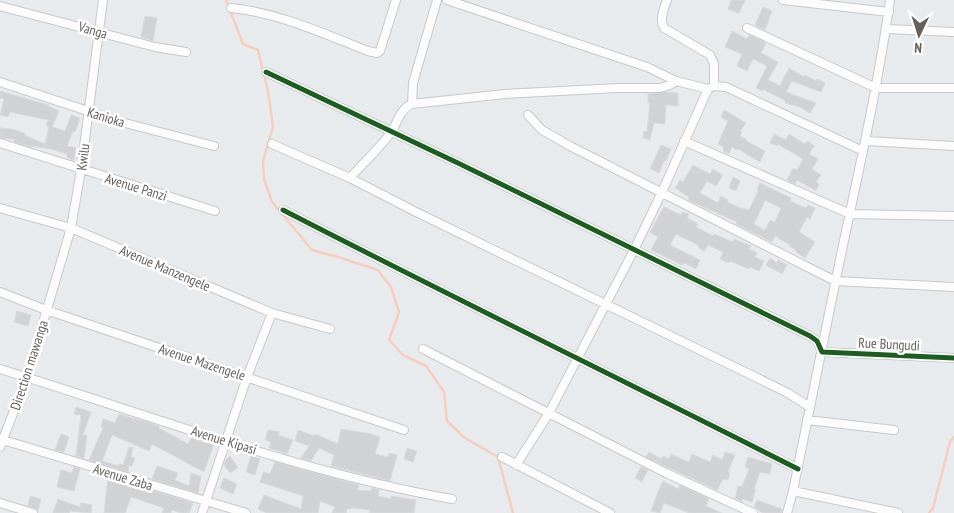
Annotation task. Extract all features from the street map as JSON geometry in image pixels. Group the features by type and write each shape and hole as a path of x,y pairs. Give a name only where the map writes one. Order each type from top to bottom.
{"street":[{"name":"Kwilu","path":"46,310 71,228 82,170 103,0"},
{"path":"231,8 247,9 300,25 377,54 380,51 396,0"},
{"path":"412,104 413,83 437,0"},
{"path":"447,0 647,67 676,81 711,87 726,87 863,150"},
{"path":"516,465 549,413 634,250 711,87 714,64 710,56 662,25 661,21 667,0"},
{"path":"783,0 889,12"},
{"path":"787,513 798,469 835,280 866,142 890,0"},
{"name":"Vanga","path":"0,6 155,47 186,52"},
{"path":"747,28 876,88 954,88"},
{"path":"886,29 954,32"},
{"path":"266,72 810,336 816,341 822,352"},
{"path":"350,178 392,132 406,106 412,104 505,94 618,88 660,88 676,81"},
{"name":"Kanioka","path":"0,82 88,112 214,146"},
{"path":"528,115 542,130 570,146 835,280 954,286"},
{"path":"684,141 850,214 954,216"},
{"path":"866,142 954,146"},
{"name":"Avenue Panzi","path":"0,144 215,211"},
{"path":"272,144 350,178 786,392 810,406"},
{"name":"Avenue Manzengele","path":"0,208 71,228 272,313 330,330"},
{"path":"283,210 798,469"},
{"name":"Avenue Mazengele","path":"0,292 46,310 404,430"},
{"name":"Direction mawanga","path":"1,442 27,377 46,310"},
{"path":"202,513 247,377 272,313"},
{"path":"423,349 666,473 753,513"},
{"name":"Rue Bungudi","path":"822,352 954,358"},
{"name":"Avenue Kipasi","path":"0,369 225,442 376,484 452,499"},
{"path":"807,420 894,430"},
{"name":"Avenue Zaba","path":"1,442 246,513"},
{"path":"502,457 610,513"},
{"path":"793,491 898,513"},
{"path":"0,503 33,513"}],"building":[{"path":"731,0 745,0 739,13 728,9"},
{"path":"763,7 772,11 765,30 755,25"},
{"path":"145,16 157,18 153,41 141,37"},
{"path":"732,31 747,39 749,35 766,43 761,53 778,62 768,80 780,86 789,68 804,77 805,75 825,83 821,92 792,81 786,92 816,103 810,113 800,107 785,103 786,101 763,89 763,91 756,88 767,66 753,59 747,71 737,66 742,54 725,47"},
{"path":"0,91 49,105 59,111 52,127 65,131 71,115 80,118 67,146 76,148 74,160 67,158 67,154 51,149 32,147 14,142 15,139 0,138 0,128 11,129 25,133 24,135 45,144 49,127 46,125 48,120 10,112 8,117 0,115 4,99 0,98"},
{"path":"678,93 678,106 666,105 665,124 654,123 650,140 643,138 644,131 647,132 650,103 648,103 648,94"},
{"path":"724,110 746,123 740,131 742,132 740,136 765,151 760,162 732,147 729,154 723,151 724,147 718,144 728,121 721,117"},
{"path":"774,134 786,140 789,134 805,144 808,141 814,146 809,154 818,159 812,169 821,175 816,182 819,184 816,191 797,180 795,184 787,180 793,168 797,170 803,159 778,144 778,146 770,143"},
{"path":"661,145 671,149 659,173 650,169"},
{"path":"693,165 710,174 713,169 723,175 716,186 707,181 700,193 718,203 721,196 728,200 727,202 749,210 760,183 791,198 790,201 806,208 808,205 815,208 810,219 807,217 799,232 815,242 805,258 790,245 775,236 772,242 736,224 737,222 688,200 689,197 675,188 680,180 683,182","holes":["765,200 781,208 775,222 770,220 765,230 754,224"]},
{"path":"733,177 740,181 736,191 729,188"},
{"path":"664,207 681,215 682,212 689,214 687,218 698,224 696,227 713,236 714,234 733,242 734,239 751,246 749,249 757,253 755,257 764,261 759,271 720,259 723,252 708,245 704,251 698,245 676,234 670,245 700,260 696,269 684,263 682,265 651,250 658,237 650,232"},
{"path":"770,258 777,263 778,260 787,265 782,274 766,265"},
{"path":"17,311 31,315 28,326 14,322"},
{"path":"76,407 91,412 83,435 87,435 84,458 76,456 81,415 74,414"},
{"path":"119,414 159,426 159,428 188,444 192,437 214,444 204,472 152,444 149,451 112,435 102,461 119,466 119,464 123,465 129,447 133,448 131,457 135,458 132,466 129,465 128,472 89,460 103,428 101,427 103,419 115,423"},
{"path":"341,429 380,437 375,454 388,457 389,453 397,455 390,481 331,466 334,455 319,448 311,461 301,458 309,446 295,441 298,430 314,436 315,434 338,444"},
{"path":"268,430 279,432 278,435 293,440 287,454 269,448 271,442 265,440"},
{"path":"61,434 69,437 64,452 55,450"},
{"path":"407,448 417,451 413,462 404,459"},
{"path":"649,452 661,459 663,456 669,459 671,454 689,462 692,454 710,462 713,455 722,460 725,452 735,455 728,472 730,473 728,480 723,479 717,490 646,457"},
{"path":"230,456 238,468 230,473 224,465 226,459"},
{"path":"251,456 260,459 255,475 246,472"},
{"path":"748,457 772,464 770,474 760,472 752,502 742,499 742,502 735,498 738,486 742,487 749,469 745,467"},
{"path":"275,462 359,485 357,490 371,491 372,488 379,490 378,496 391,499 391,496 416,500 414,513 369,513 370,510 348,508 346,513 332,513 335,507 320,501 318,513 267,513 258,509 264,495 301,509 303,496 260,482 263,472 270,474"},
{"path":"157,466 178,473 175,480 189,486 191,473 201,476 198,493 152,479"},
{"path":"74,467 80,469 74,491 57,487 61,470 72,473"},
{"path":"641,467 648,470 642,482 635,478"},
{"path":"108,477 193,503 189,513 172,510 171,513 162,513 164,508 131,497 125,513 104,513"},
{"path":"224,478 237,484 233,494 220,488"},
{"path":"663,481 678,489 680,485 709,499 706,506 722,513 689,513 664,503 660,513 651,511"},
{"path":"30,496 41,499 38,510 28,505"},
{"path":"58,499 80,507 81,503 92,505 91,513 70,511 69,513 53,513"},
{"path":"757,500 782,509 782,513 764,513 759,511 754,507"}],"waterway":[{"path":"226,0 243,44 258,50 268,91 273,127 263,161 264,179 272,202 312,250 378,270 391,287 399,312 389,340 403,355 426,366 444,392 447,421 465,438 498,457 513,513"},
{"path":"929,513 933,508 950,442 954,437"}],"cycle path":[{"path":"266,72 460,164 810,336 817,341 822,352 954,358"},
{"path":"283,210 798,469"}]}
